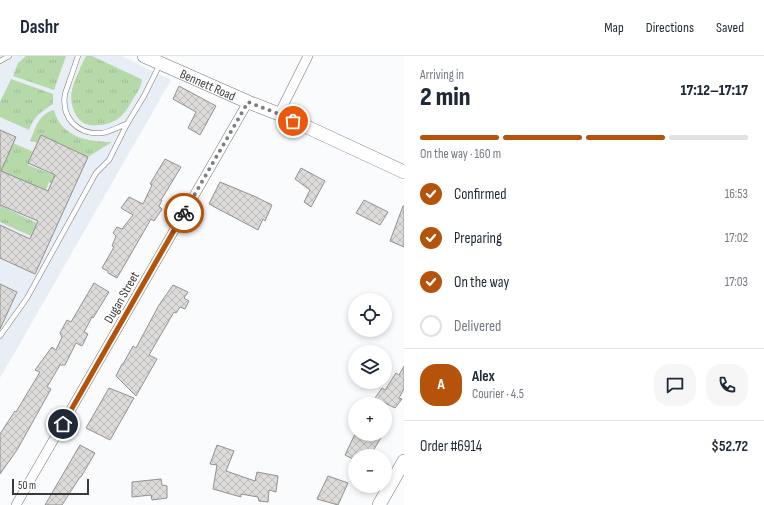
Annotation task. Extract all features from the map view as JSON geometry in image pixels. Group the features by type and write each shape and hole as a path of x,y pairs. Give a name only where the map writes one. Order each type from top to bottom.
{"street":[{"name":"Bennett Road","path":"144,56 248,102 279,114 404,172"},
{"path":"279,114 308,56"},
{"name":"Dugan Street","path":"16,505 248,102"},
{"path":"379,505 404,461"}],"lane":[{"path":"0,61 9,56"},
{"path":"78,56 65,94 67,115 80,130 97,133 102,133 127,124"},
{"path":"0,336 27,298 96,173 110,160 127,124 161,64"}],"shaded area":[{"path":"0,56 122,56 171,80 0,378"}],"green space":[{"path":"26,56 66,56 54,90 13,76 18,63"},
{"path":"86,56 92,56 142,80 139,90 124,113 117,119 107,124 89,125 84,123 77,116 72,106 72,90"},
{"path":"11,79 53,94 53,104 38,115 33,121 29,130 0,117 0,102"},
{"path":"54,110 58,119 69,132 85,139 112,142 88,157 41,135 38,143 30,141 41,118"},
{"path":"13,143 34,152 28,165 56,176 54,185 49,182 46,190 12,177 1,206 37,223 31,236 0,222 0,173"}],"building":[{"path":"179,86 216,106 200,135 188,128 196,112 173,99"},
{"path":"0,130 16,137 1,171 48,191 55,175 28,163 41,135 88,157 35,274 0,258 0,225 30,239 38,221 0,205"},
{"path":"165,159 181,167 161,200 159,206 162,209 154,221 151,219 117,278 102,268 114,247 112,246 116,236 113,233 117,227 122,229 133,215 121,208 129,197 143,204 152,185 150,184"},
{"path":"301,168 325,181 311,207 304,202 310,190 295,179"},
{"path":"220,182 272,205 265,221 263,219 258,230 209,204"},
{"path":"364,200 388,212 380,225 356,213"},
{"path":"404,206 404,247 390,241"},
{"path":"94,283 109,292 84,332 88,334 82,346 76,343 65,365 60,365 47,387 51,389 17,450 0,474 0,434 15,411 16,412 40,372 35,370 52,347 56,350 62,337 60,333 67,320 71,322"},
{"path":"0,284 17,292 0,329"},
{"path":"173,285 188,292 184,298 189,301 185,309 180,307 176,313 174,312 149,355 157,359 136,396 116,376 133,346 136,348 159,305"},
{"path":"404,366 404,389 399,398 402,399 395,408 392,406 392,397 376,397 381,389 392,389 392,379 396,373 399,375"},
{"path":"109,388 134,398 110,440 86,428"},
{"path":"352,441 379,441 374,449 348,449 348,456 345,455"},
{"path":"80,445 95,453 62,505 45,505"},
{"path":"217,445 234,451 226,471 255,481 257,472 278,476 276,492 269,490 268,502 259,501 258,497 241,494 241,497 213,489 217,465 210,464"},
{"path":"328,476 348,483 338,505 317,499"},
{"path":"161,479 162,485 167,486 167,498 152,500 151,495 132,497 132,482"}],"way so far":[{"path":"184,213 248,102 293,121"}],"route":[{"path":"63,424 184,213"}]}
